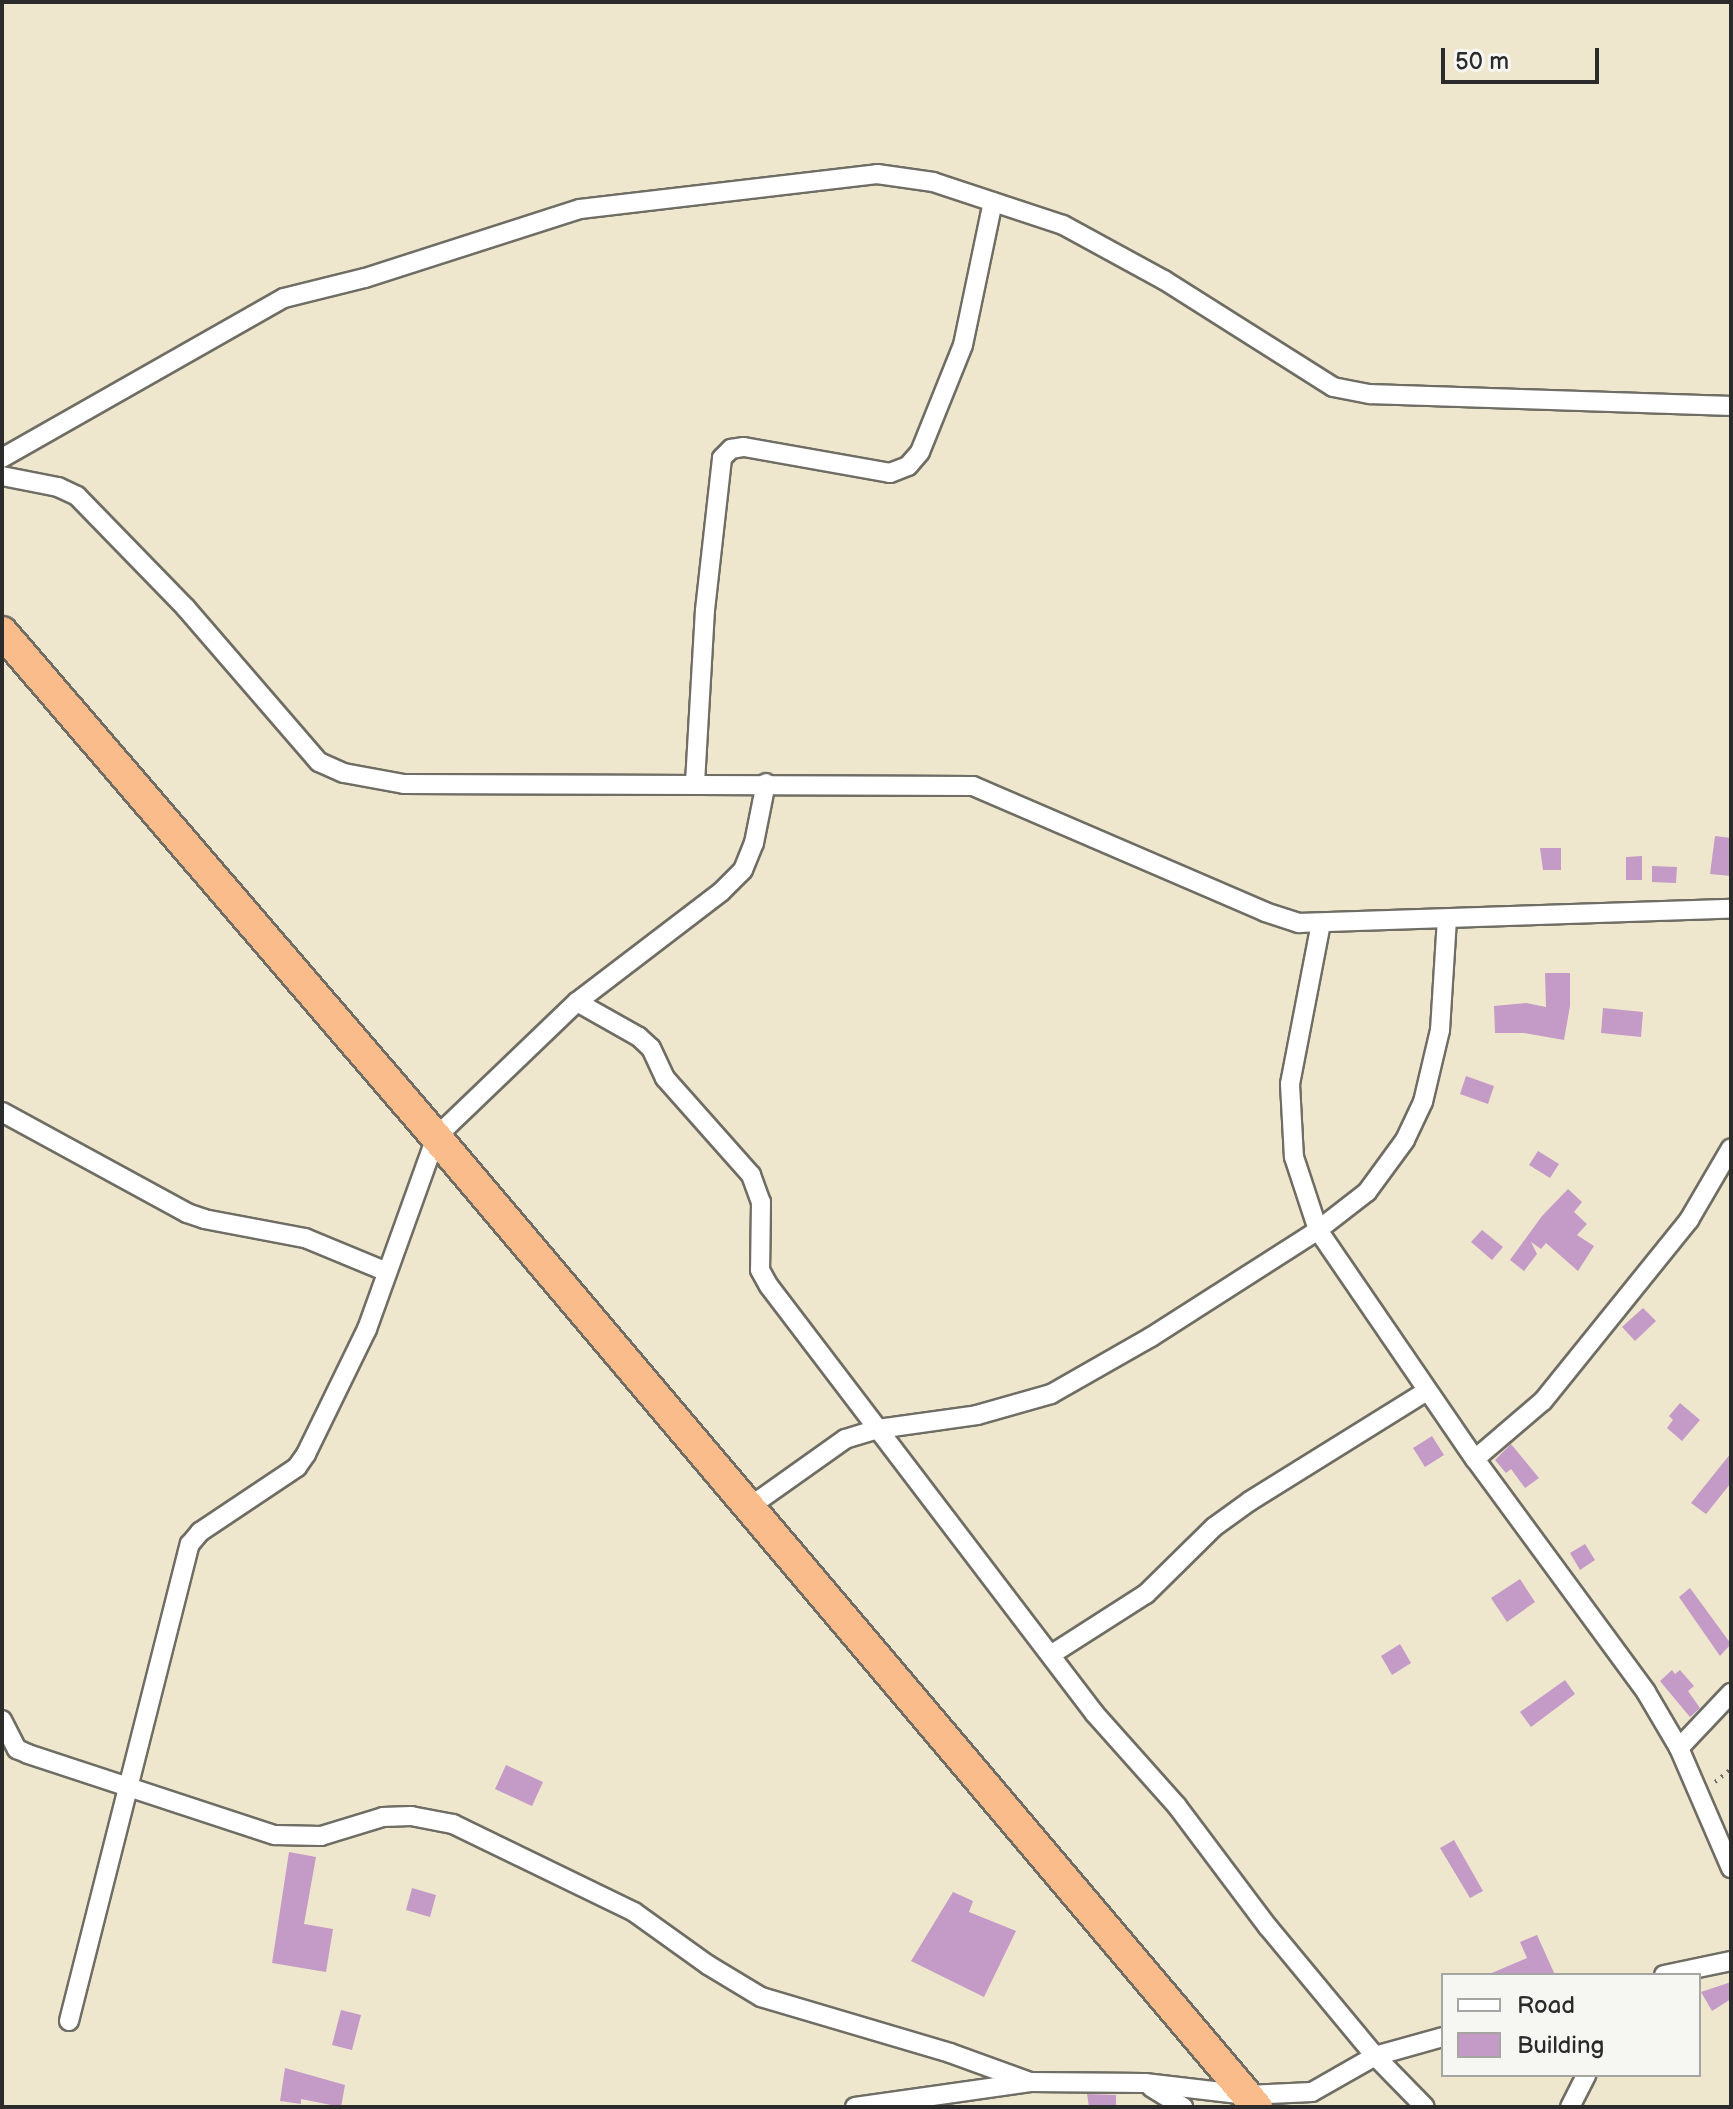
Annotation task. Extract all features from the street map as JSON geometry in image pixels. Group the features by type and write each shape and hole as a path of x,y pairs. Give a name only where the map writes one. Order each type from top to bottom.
{"highway":[{"path":"2,632 436,1137 1252,2101"}],"street":[{"path":"2,458 284,298 365,278 580,209 877,174 919,179 1063,225 1164,280 1333,387 1370,394 1731,406"},
{"path":"695,783 705,610 722,458 731,449 744,447 890,473 908,466 920,452 963,345 993,202"},
{"path":"2,476 58,487 77,496 185,607 319,762 344,773 404,784 973,786 1265,912 1299,923 1731,909"},
{"path":"69,2021 190,1544 200,1532 297,1467 367,1329 436,1137 577,1002 721,892 743,870 754,843 766,783"},
{"path":"748,1508 845,1439 878,1429 965,1417 1051,1394 1151,1337 1318,1230 1367,1192 1405,1140 1423,1102 1440,1030 1447,919"},
{"path":"1321,923 1290,1096 1294,1157 1318,1230 1475,1459 1646,1692 1679,1748 1731,1868"},
{"path":"577,1002 639,1037 651,1048 665,1078 751,1175 761,1202 760,1270 1095,1714 1177,1806 1268,1927 1375,2056 1425,2107"},
{"path":"2,1112 195,1216 305,1238 387,1272"},
{"path":"1475,1459 1543,1401 1689,1220 1730,1152"},
{"path":"1052,1654 1146,1594 1214,1527 1250,1501 1427,1391"},
{"path":"1679,1748 1731,1693"},
{"path":"2,1720 17,1749 275,1835 321,1836 383,1817 411,1816 453,1824 634,1912 708,1965 761,1997 950,2053 1030,2082"},
{"path":"1674,1973 1731,1961"},
{"path":"855,2107 1030,2082 1145,2083 1252,2101 1312,2092 1375,2056 1441,2038"},
{"path":"1570,2107 1585,2077"},
{"path":"1145,2083 1183,2107"}],"building":[{"path":"1715,836 1731,838 1731,876 1710,874"},
{"path":"1540,848 1561,848 1561,870 1543,870"},
{"path":"1642,856 1642,880 1626,880 1626,857"},
{"path":"1652,866 1677,867 1676,883 1652,882"},
{"path":"1545,973 1570,973 1570,1006 1564,1040 1524,1033 1495,1033 1494,1006 1526,1003 1546,1007"},
{"path":"1603,1008 1643,1012 1641,1037 1601,1033"},
{"path":"1466,1076 1494,1086 1488,1104 1460,1094"},
{"path":"1538,1151 1559,1164 1550,1178 1529,1165"},
{"path":"1568,1189 1582,1202 1574,1212 1587,1224 1577,1235 1594,1246 1578,1271 1546,1243 1541,1249 1531,1242 1537,1254 1524,1271 1510,1260 1542,1216"},
{"path":"1482,1230 1503,1247 1492,1260 1471,1242"},
{"path":"1643,1308 1656,1321 1635,1341 1622,1327"},
{"path":"1680,1403 1700,1420 1682,1441 1667,1428 1673,1420 1669,1416"},
{"path":"1432,1436 1444,1455 1425,1467 1413,1448"},
{"path":"1511,1444 1539,1478 1525,1488 1511,1469 1506,1473 1495,1460"},
{"path":"1731,1453 1731,1483 1706,1514 1691,1503"},
{"path":"1585,1544 1595,1560 1580,1570 1570,1553"},
{"path":"1520,1579 1535,1602 1507,1622 1491,1598"},
{"path":"1690,1588 1731,1644 1720,1656 1679,1597"},
{"path":"1400,1644 1411,1663 1392,1675 1381,1656"},
{"path":"1672,1670 1675,1674 1680,1670 1694,1686 1688,1691 1700,1708 1690,1717 1660,1681"},
{"path":"1565,1680 1575,1694 1531,1727 1520,1712"},
{"path":"506,1765 543,1782 532,1806 495,1789"},
{"path":"1454,1840 1483,1891 1470,1898 1440,1848"},
{"path":"289,1852 316,1857 304,1924 333,1929 326,1972 272,1963"},
{"path":"412,1888 436,1895 430,1917 406,1910"},
{"path":"953,1892 973,1901 969,1912 1016,1931 984,1997 911,1961"},
{"path":"1537,1935 1554,1973 1492,1973 1527,1958 1520,1942"},
{"path":"1731,1982 1731,1999 1712,2011 1701,1992"},
{"path":"341,2010 361,2015 352,2050 332,2045"},
{"path":"285,2068 345,2085 341,2107 301,2099 301,2104 280,2101"},
{"path":"1087,2094 1116,2095 1116,2107 1089,2107"}]}
